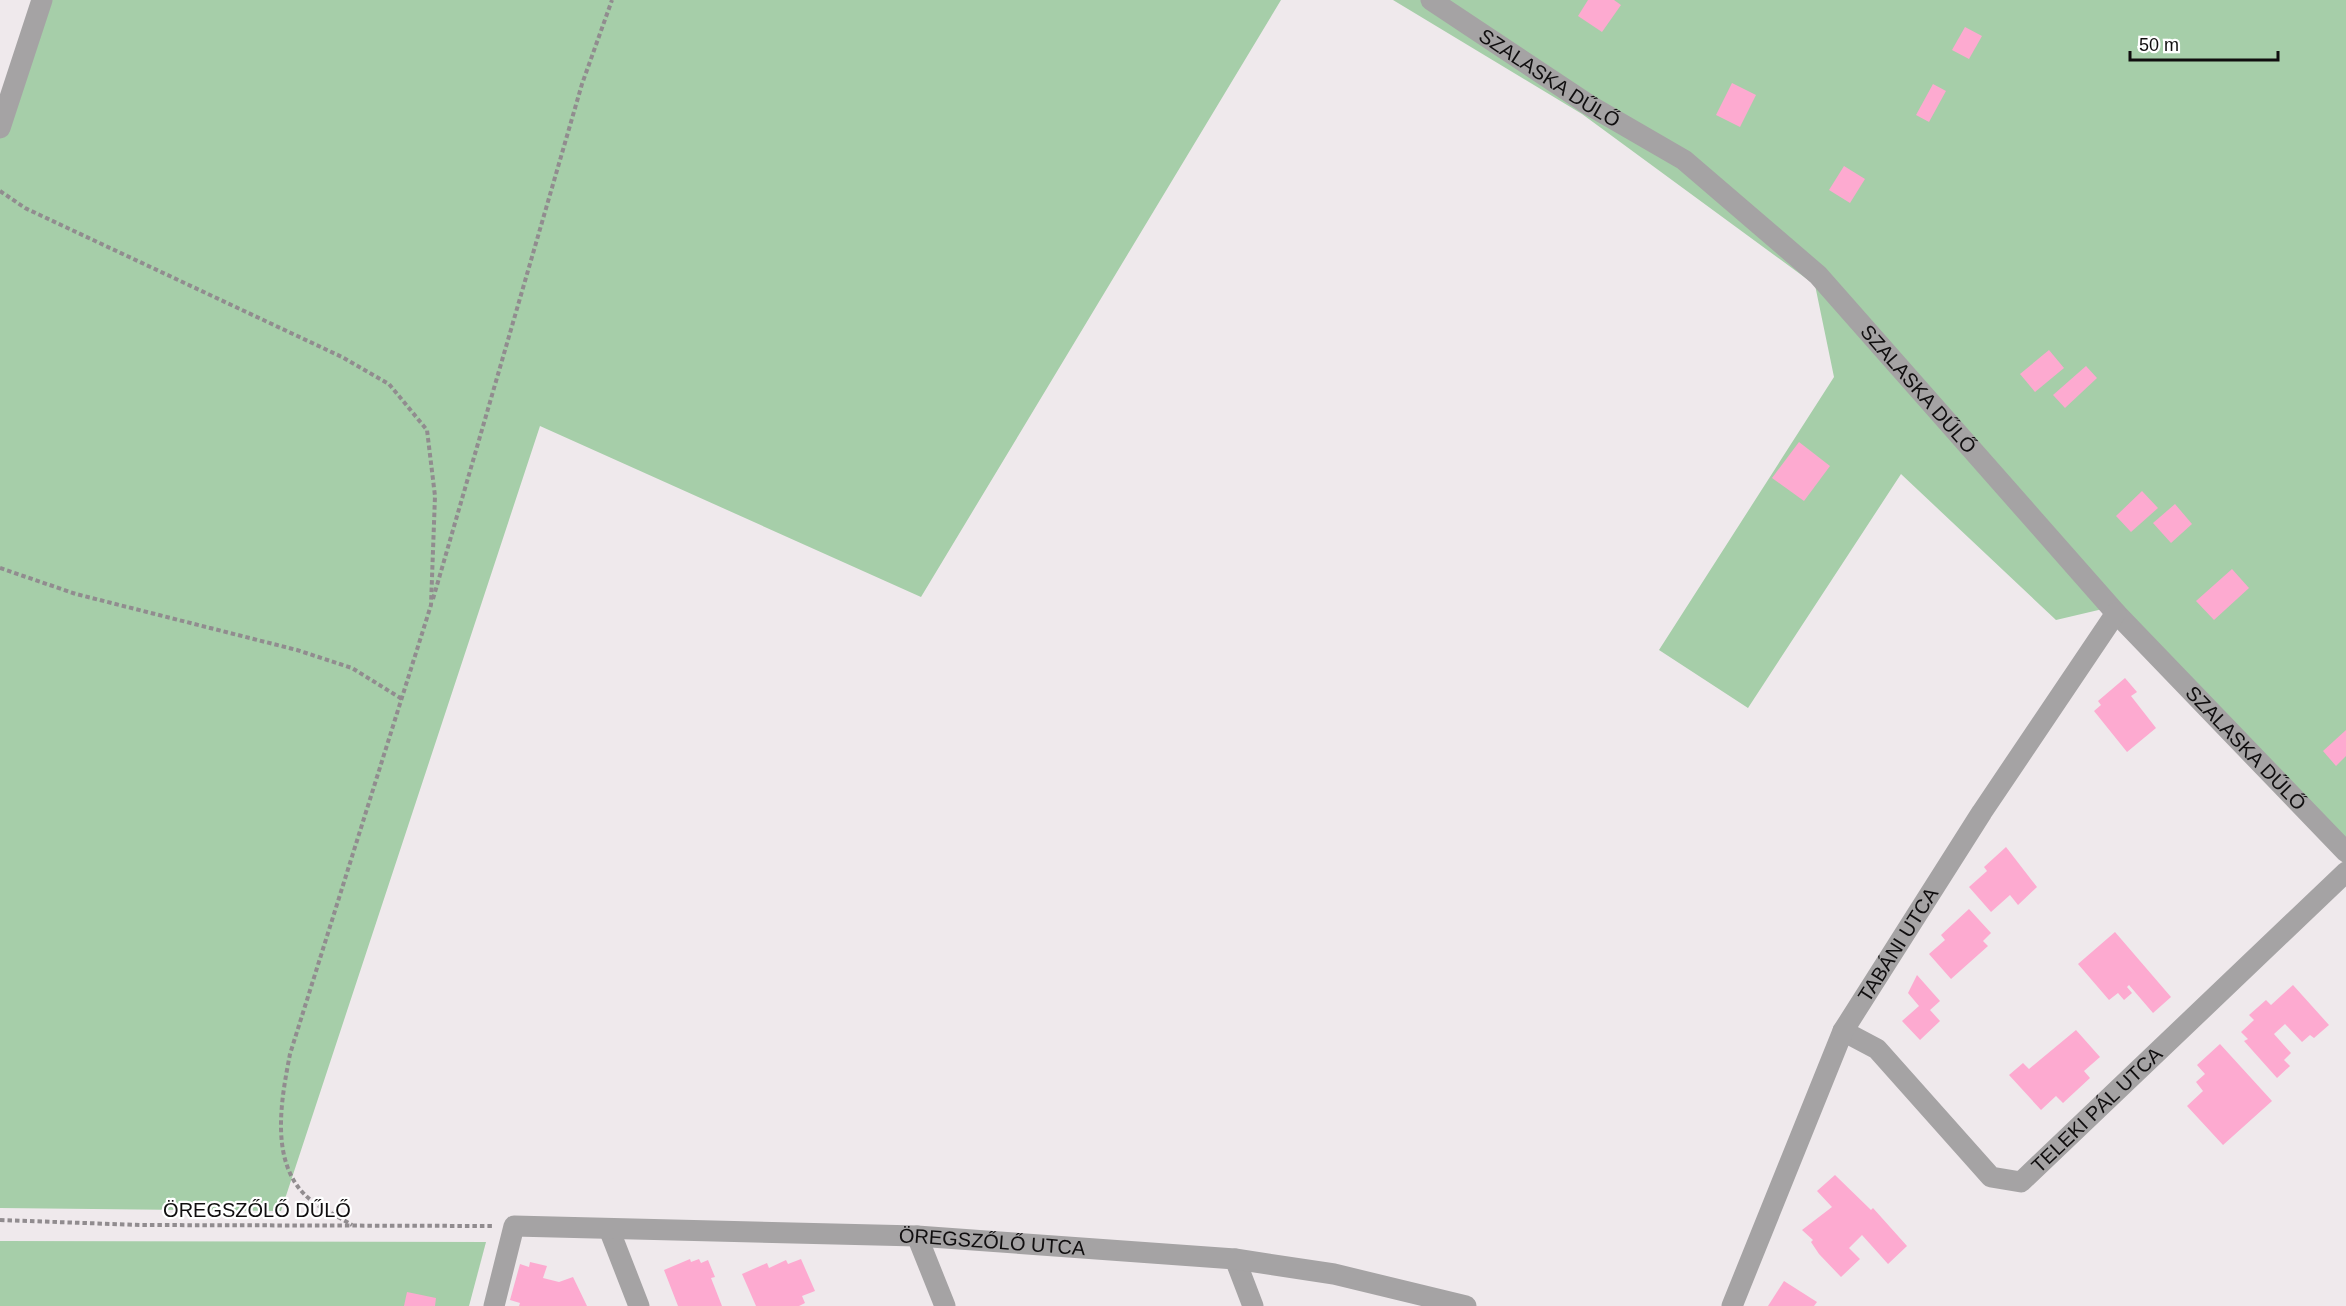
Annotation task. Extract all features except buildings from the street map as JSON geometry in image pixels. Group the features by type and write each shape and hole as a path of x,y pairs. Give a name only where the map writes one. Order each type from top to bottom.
{"street":[{"path":"0,129 42,0"},
{"name":"SZALASKA DŰLŐ","path":"1431,0 1588,105 1684,160 1818,275 2116,613 2346,852"},
{"name":"TABÁNI UTCA","path":"1732,1306 1844,1031 1982,812 2116,613"},
{"name":"TELEKI PÁL UTCA","path":"1844,1031 1877,1049 1991,1177 2021,1182 2346,872"},
{"path":"494,1306 514,1226"},
{"name":"ÖREGSZŐLŐ UTCA","path":"514,1226 917,1236 1235,1259 1334,1274 1466,1306"},
{"path":"609,1230 639,1306"},
{"path":"917,1236 945,1306"},
{"path":"1235,1259 1253,1306"}],"path":[{"path":"352,1225 311,1200 288,1171 280,1110 290,1054 431,605 578,95 612,0"},
{"path":"0,191 25,208 331,352 389,384 426,430 435,496 431,605"},
{"path":"0,567 76,594 297,650 352,668 402,699"},
{"name":"ÖREGSZŐLŐ DŰLŐ","path":"0,1220 140,1225 514,1226"}],"green space":[{"path":"49,0 1281,0 921,597 540,426 281,1211 0,1208 0,133"},
{"path":"1393,0 2346,0 2346,865 2107,608 2056,620 1901,474 1748,708 1659,650 1834,377 1815,285 1582,114"},
{"path":"0,1241 486,1242 469,1306 0,1306"}]}
